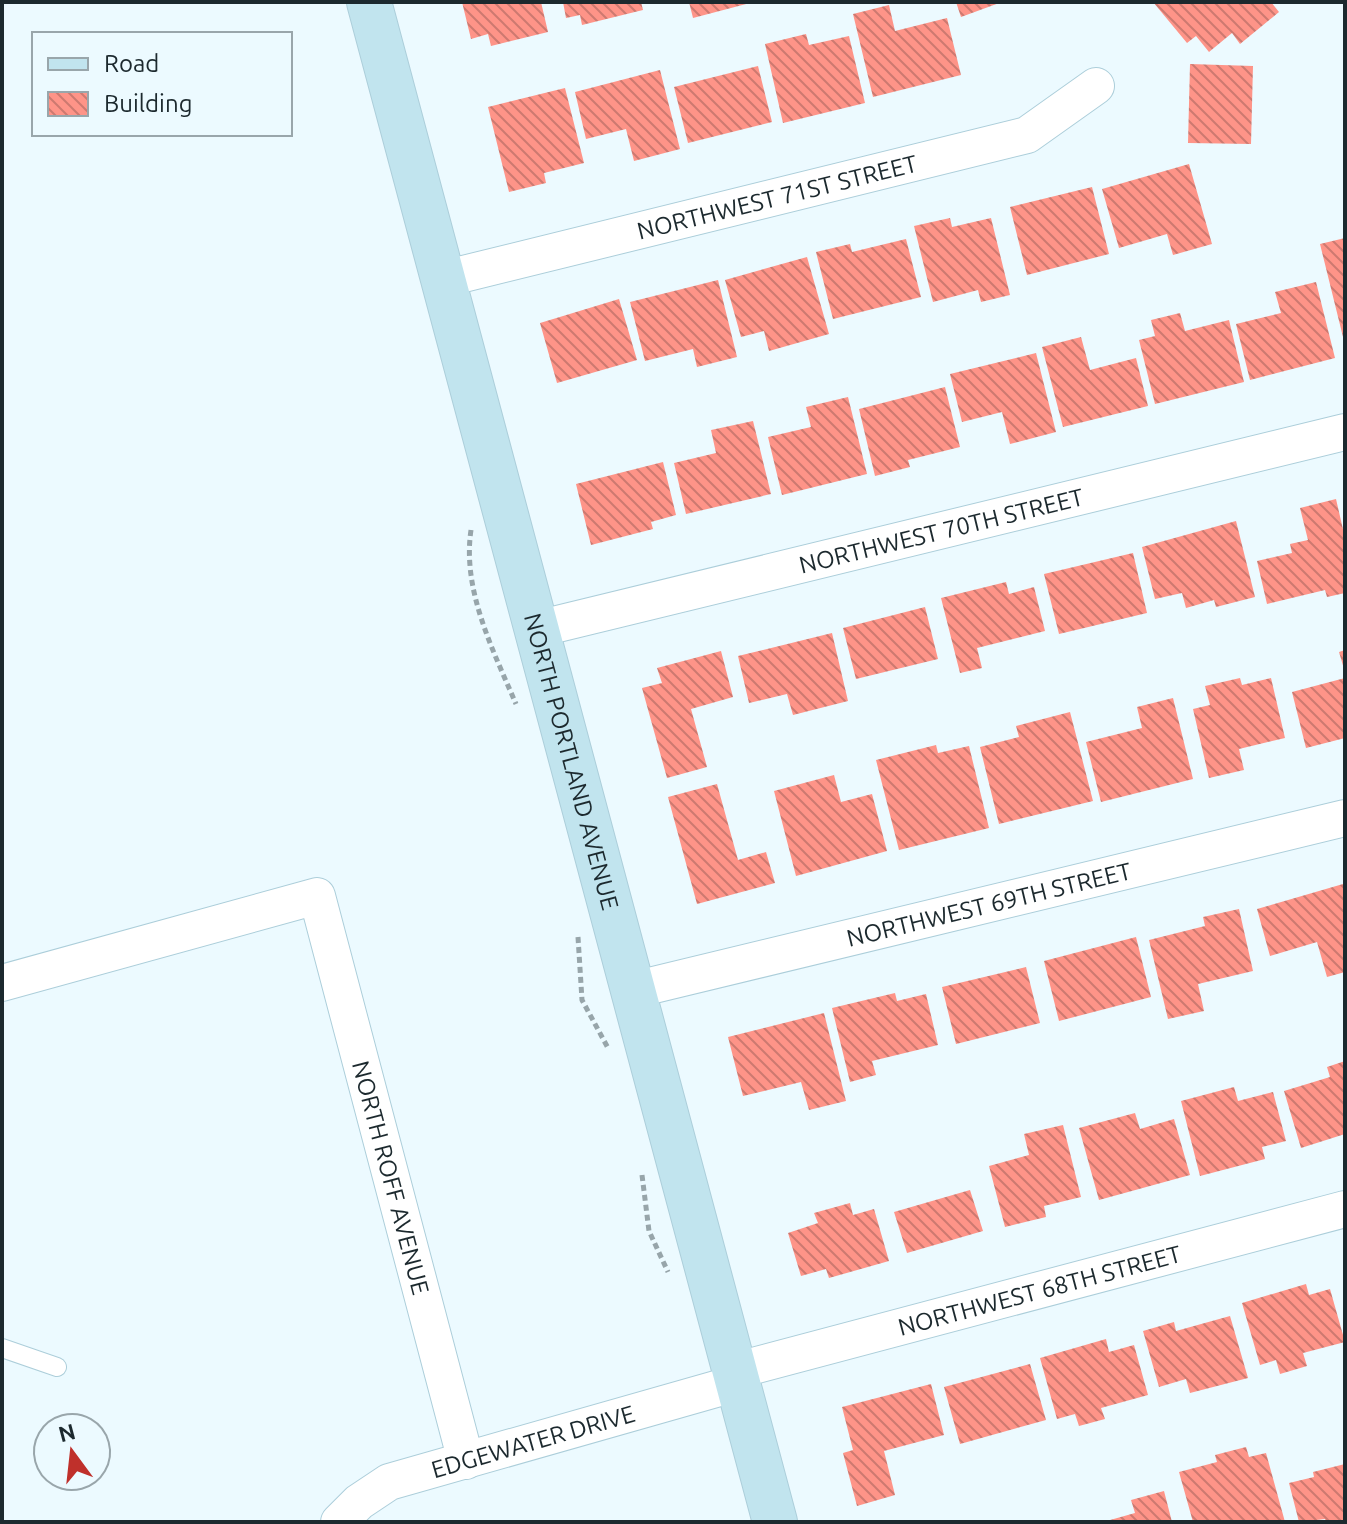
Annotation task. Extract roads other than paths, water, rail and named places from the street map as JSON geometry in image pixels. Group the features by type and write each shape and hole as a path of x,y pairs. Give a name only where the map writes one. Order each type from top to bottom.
{"street":[{"name":"NORTH PORTLAND AVENUE","path":"369,2 775,1522"},
{"name":"NORTHWEST 71ST STREET","path":"443,279 1027,135 1096,86"},
{"name":"NORTHWEST 70TH STREET","path":"537,629 1345,432"},
{"name":"NORTHWEST 69TH STREET","path":"633,990 1345,818"},
{"name":"NORTH ROFF AVENUE","path":"2,983 317,896 466,1461"},
{"name":"NORTHWEST 68TH STREET","path":"736,1377 1345,1209"},
{"name":"EDGEWATER DRIVE","path":"339,1522 359,1502 389,1482 736,1377"}],"lane":[{"path":"2,1348 57,1367"}]}
